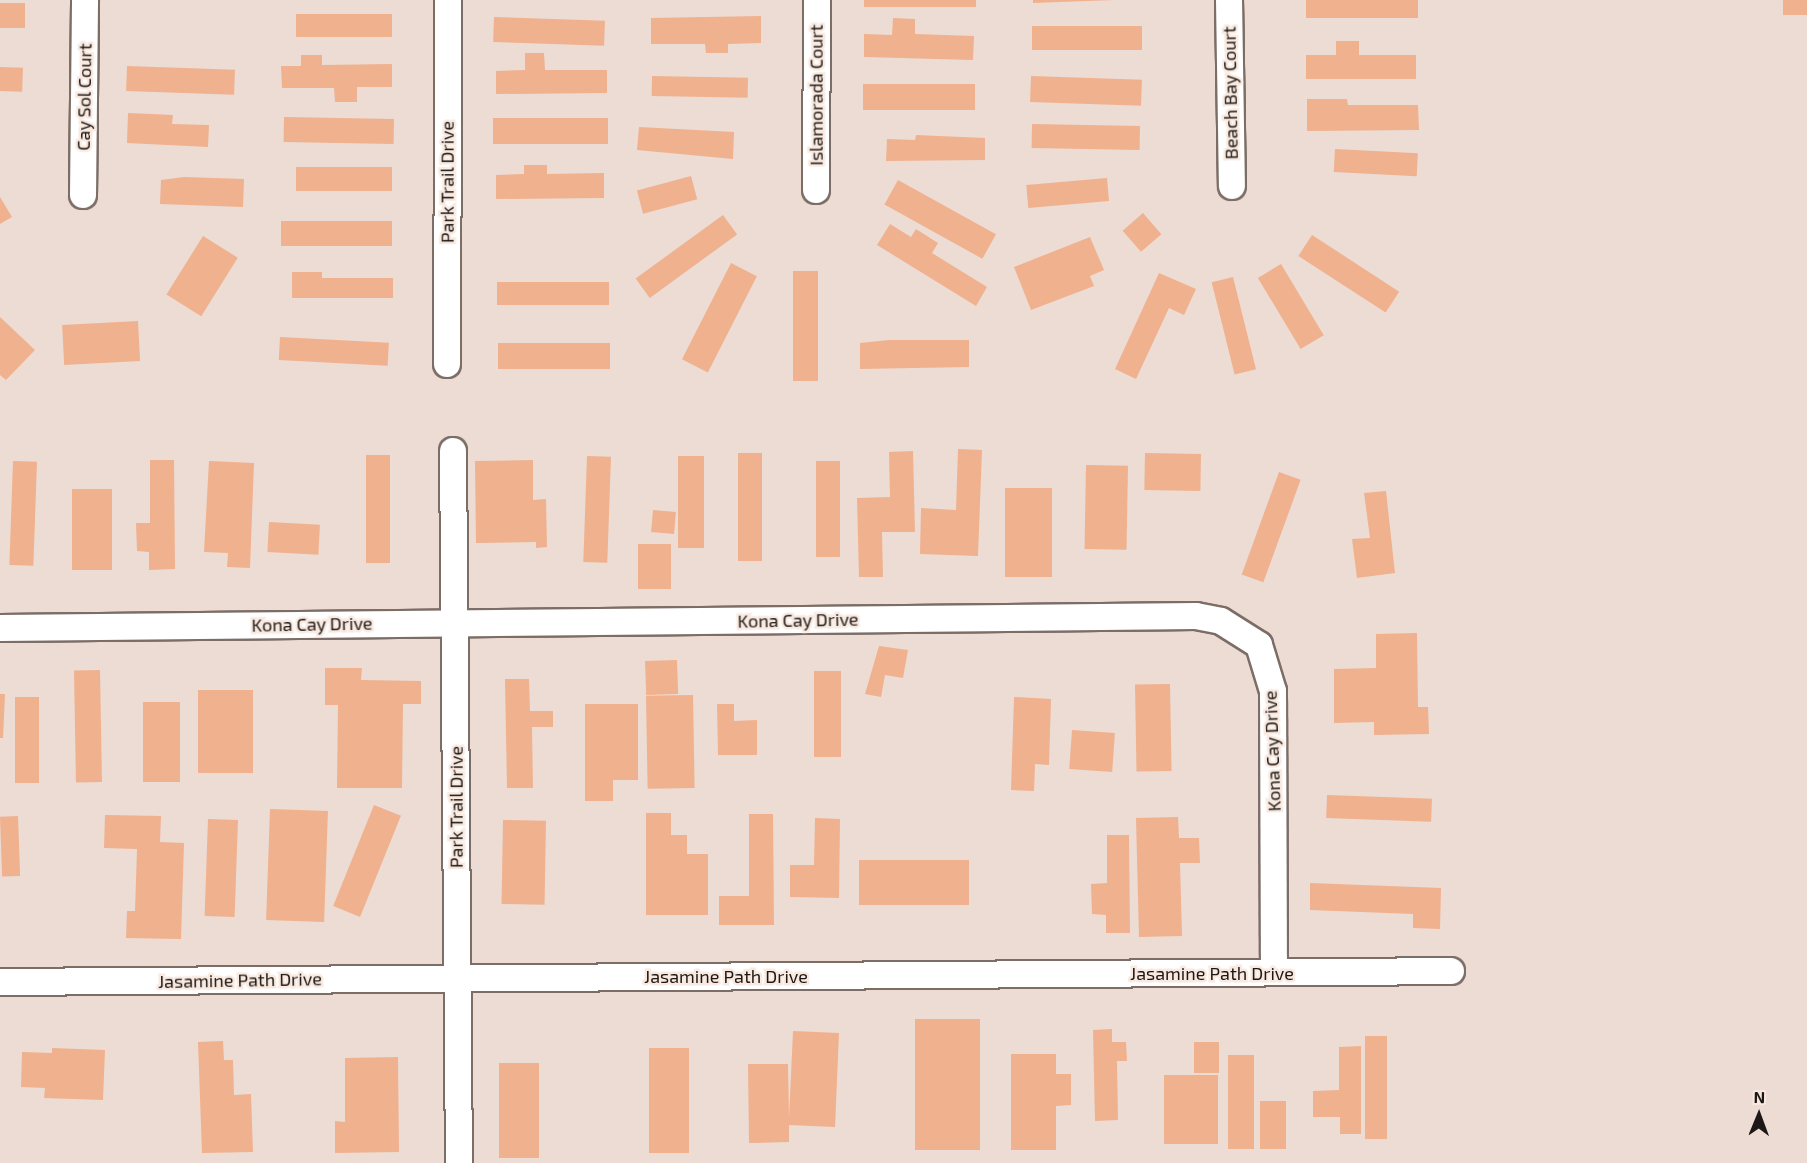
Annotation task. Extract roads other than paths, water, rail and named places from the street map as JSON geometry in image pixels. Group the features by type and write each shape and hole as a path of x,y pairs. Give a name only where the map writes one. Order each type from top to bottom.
{"street":[{"name":"Cay Sol Court","path":"83,195 85,0"},
{"name":"Park Trail Drive","path":"447,364 448,0"},
{"name":"Islamorada Court","path":"816,189 817,0"},
{"name":"Beach Bay Court","path":"1229,0 1232,186"},
{"name":"Park Trail Drive","path":"453,451 459,1163"},
{"name":"Kona Cay Drive","path":"0,627 1184,616 1221,621 1259,645 1273,691 1274,972"},
{"name":"Jasamine Path Drive","path":"0,982 1451,971"}]}
